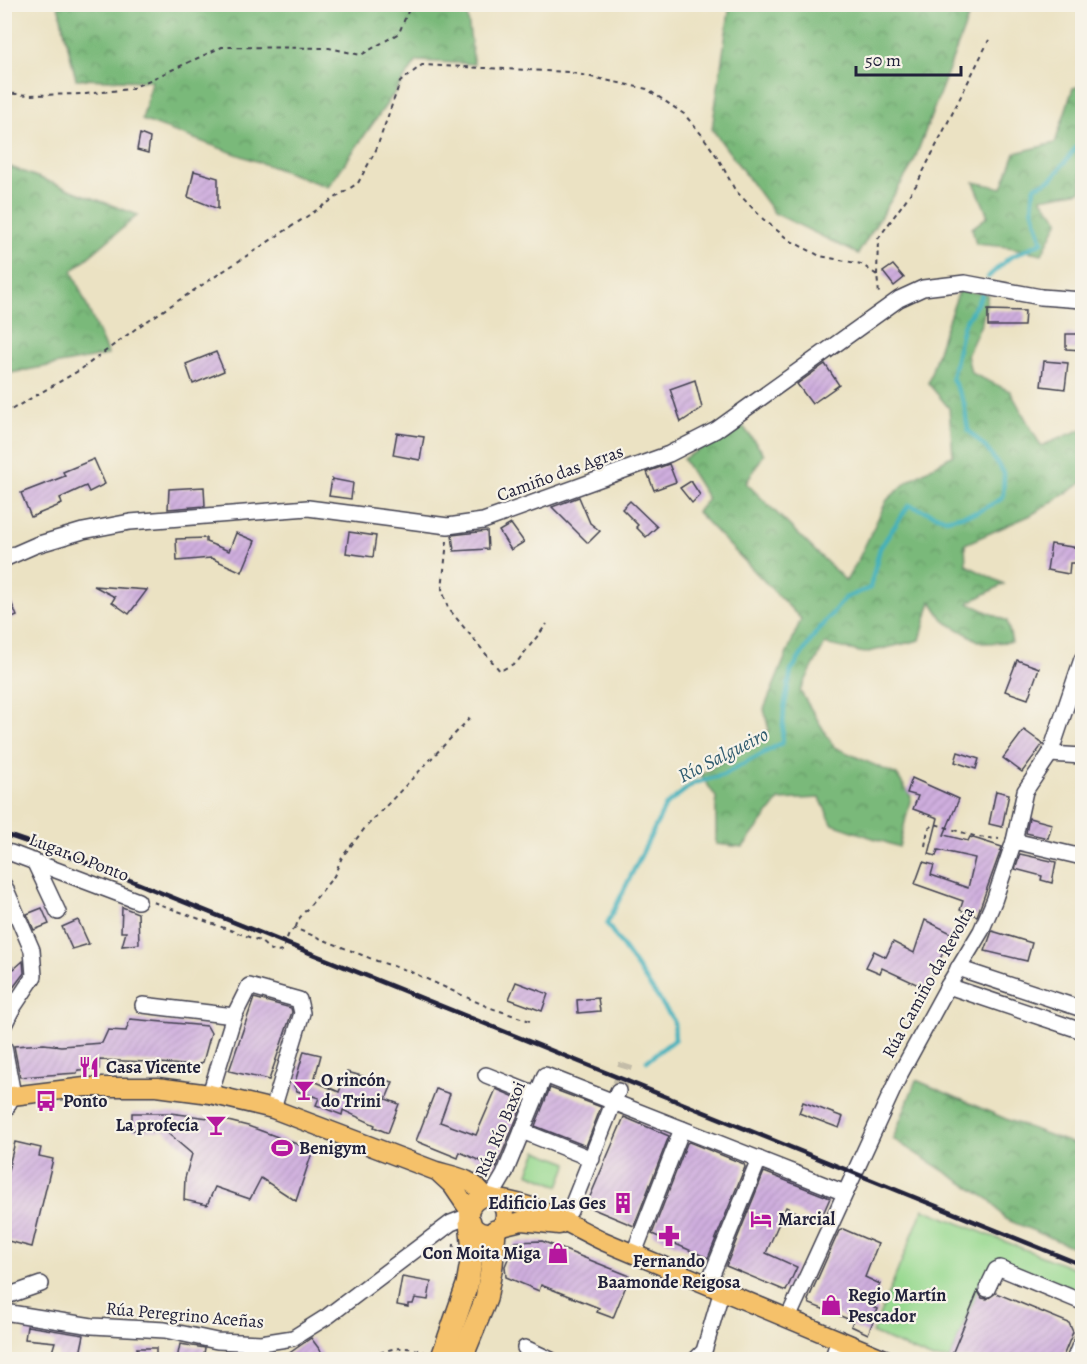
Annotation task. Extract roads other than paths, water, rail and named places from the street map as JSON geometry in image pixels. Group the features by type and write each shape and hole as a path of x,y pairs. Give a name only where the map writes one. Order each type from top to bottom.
{"highway":[{"path":"434,1356 466,1285 473,1251 465,1218"},
{"path":"461,1359 486,1299 498,1229"}],"main road":[{"path":"9,1096 84,1087 157,1087 210,1094 273,1109 477,1185 504,1209 505,1215 498,1229"},
{"path":"436,1171 452,1185 465,1218 483,1233 522,1221 566,1222"},
{"path":"465,1218 476,1201 491,1198 517,1201 634,1253 887,1359"}],"street":[{"name":"Camiño das Agras","path":"4,560 36,545 83,531 130,522 308,508 448,526 483,521 669,454 716,430 899,299 923,288 965,283 1041,297 1083,300"},
{"name":"Rúa Camiño da Revolta","path":"788,1318 899,1076 958,968 981,931 994,901 1014,841 1025,791 1050,754 1083,659"},
{"path":"1050,754 1083,756"},
{"path":"1014,841 1083,857"},
{"name":"Lugar O Ponto","path":"4,852 34,861 138,901"},
{"path":"34,861 58,912"},
{"path":"4,885 32,951 34,976 8,1004 4,1025"},
{"path":"958,968 1083,1009"},
{"path":"210,1094 234,1016 249,986 299,1000 302,1013 273,1109"},
{"path":"948,986 1083,1031"},
{"path":"143,1005 234,1016"},
{"path":"4,1047 9,1096 4,1112"},
{"path":"486,1075 536,1095"},
{"name":"Rúa Río Baxoi","path":"491,1198 504,1174 545,1075 618,1100"},
{"path":"618,1100 682,1129 845,1194"},
{"path":"566,1222 618,1100"},
{"path":"566,1222 618,1100"},
{"path":"634,1253 682,1129"},
{"path":"522,1131 592,1159"},
{"path":"695,1359 704,1351 715,1287 759,1159"},
{"name":"Rúa Peregrino Aceñas","path":"4,1312 61,1323 165,1330 217,1341 261,1343 293,1338 328,1317 465,1218"},
{"path":"987,1289 996,1270 1000,1268 1083,1302"},
{"path":"4,1297 41,1284"},
{"path":"832,1359 839,1339"},
{"path":"1074,1359 1083,1340"},
{"path":"525,1348 551,1359"}],"waterway":[{"name":"Río Salgueiro","path":"988,277 1009,258 1042,242 1032,208 1034,187 1052,179 1082,140"},
{"name":"Río Salgueiro","path":"647,1061 675,1039 674,1021 607,924 666,805 694,783 723,775 782,743 784,709 791,671 815,634 845,598 870,588 880,548 909,505 946,519 978,512 1003,498 1004,473 987,449 968,430 964,403 952,378 963,326 982,295"}],"tunnel":[{"path":"618,1091 626,1064"}],"railway":[{"path":"4,834 80,860 1082,1265"}],"place":[{"name":"Casa Vicente","path":"89,1067"},
{"name":"O rincón do Trini","path":"304,1090"},
{"name":"Ponto","path":"46,1101"},
{"name":"La profecía","path":"216,1125"},
{"name":"Benigym","path":"282,1148"},
{"name":"Edificio Las Ges","path":"623,1203"},
{"name":"Marcial","path":"761,1219"},
{"name":"Fernando Baamonde Reigosa","path":"669,1236"},
{"name":"Con Moita Miga","path":"558,1253"},
{"name":"Regio Martín Pescador","path":"831,1305"}]}
